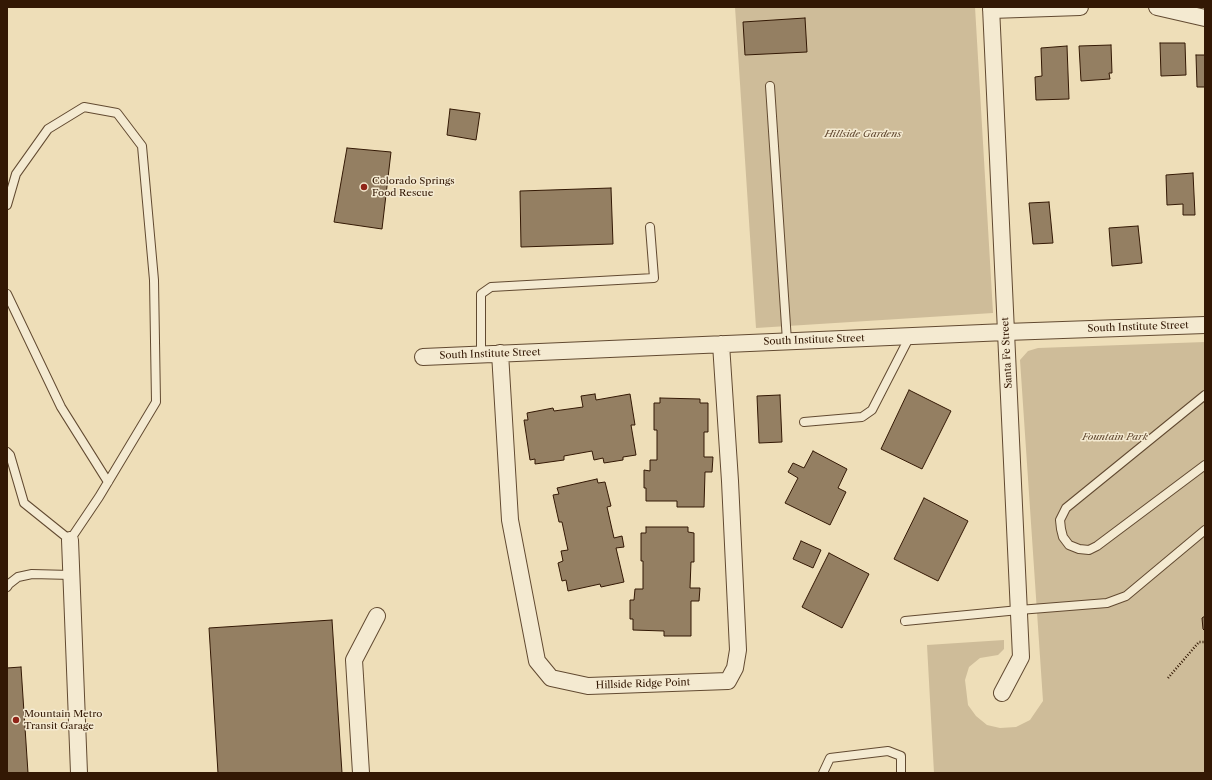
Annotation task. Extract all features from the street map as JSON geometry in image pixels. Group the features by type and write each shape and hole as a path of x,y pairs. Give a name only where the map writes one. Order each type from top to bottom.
{"street":[{"path":"991,9 1080,7"},
{"path":"1157,7 1205,18"},
{"name":"Santa Fe Street","path":"991,9 1021,657 1002,693"},
{"name":"South Institute Street","path":"423,357 1205,325"},
{"name":"Hillside Ridge Point","path":"500,353 510,520 537,661 551,678 588,686 728,681 735,668 738,650 730,481 721,344"},
{"path":"70,540 79,773"},
{"path":"361,773 354,660 377,616"}],"lane":[{"path":"770,86 787,341"},
{"path":"7,205 16,174 48,129 84,107 117,113 142,146 154,280 156,402 108,482 70,540 24,503 10,455 7,452"},
{"path":"481,354 481,294 491,287 654,278 650,227"},
{"path":"7,294 61,407 108,482"},
{"path":"804,422 862,417 872,410 910,336"},
{"path":"1205,395 1066,508 1060,520 1063,537 1069,545 1079,549 1089,550 1093,548 1205,465"},
{"path":"905,622 1019,610 1107,603 1126,596 1205,530"},
{"path":"7,587 18,577 32,574 71,575"},
{"path":"823,773 830,758 888,751 901,756 902,773"}],"path":[{"path":"1168,678 1199,642 1205,642"}],"green space":[{"name":"Hillside Gardens","path":"735,7 975,7 993,313 756,328"},
{"name":"Fountain Park","path":"1205,342 1205,773 934,773 927,645 1004,640 1004,649 998,655 980,658 969,667 965,680 968,705 976,716 987,725 1000,728 1016,727 1030,720 1043,701 1020,360 1028,351 1038,348"}],"building":[{"path":"805,18 807,52 745,55 743,22"},
{"path":"1160,43 1185,43 1186,75 1161,76"},
{"path":"1111,45 1112,73 1109,73 1110,79 1081,81 1079,46"},
{"path":"1067,46 1069,99 1036,100 1035,77 1042,76 1041,48"},
{"path":"1196,55 1205,55 1205,87 1197,87"},
{"path":"450,109 480,113 476,140 447,135"},
{"name":"Colorado Springs Food Rescue","path":"347,148 391,152 382,229 334,222"},
{"path":"1193,173 1195,215 1183,215 1183,204 1167,205 1166,175"},
{"path":"611,188 613,244 521,247 520,191"},
{"path":"1049,202 1053,243 1033,244 1029,203"},
{"path":"1138,226 1142,263 1112,266 1109,228"},
{"path":"909,390 951,411 922,469 881,449"},
{"path":"595,394 596,400 630,394 635,425 631,425 636,455 623,457 623,460 604,463 603,458 594,460 592,451 564,456 564,460 535,464 535,459 530,460 524,420 528,420 527,413 553,408 554,411 583,407 581,396"},
{"path":"780,395 782,442 759,443 757,396"},
{"path":"660,398 700,399 700,403 708,403 708,432 704,432 704,457 713,457 712,472 705,472 704,507 677,507 677,501 646,501 644,470 650,471 650,460 657,460 657,430 654,430 654,403 660,403"},
{"path":"813,451 847,469 838,488 846,492 830,525 785,503 798,478 788,472 793,463 804,468"},
{"path":"597,479 598,483 605,482 611,506 607,507 614,538 622,536 624,547 616,548 624,582 601,587 600,584 568,591 566,580 562,581 558,563 563,561 561,551 568,550 562,522 559,522 553,495 559,494 557,488"},
{"path":"924,498 968,521 938,581 894,559"},
{"path":"646,527 688,527 688,532 694,533 694,562 691,562 690,588 700,588 699,601 691,601 691,636 664,636 664,631 633,630 633,619 630,619 630,600 634,600 635,589 643,589 641,533 646,533"},
{"path":"801,541 821,550 813,568 793,559"},
{"path":"829,553 869,574 842,628 802,607"},
{"path":"1205,616 1205,631 1203,629 1202,618"},
{"path":"332,620 342,773 218,773 209,628"},
{"name":"Mountain Metro Transit Garage","path":"21,667 28,773 7,773 7,668"}],"place":[{"name":"Colorado Springs Food Rescue","path":"364,187"},
{"name":"Mountain Metro Transit Garage","path":"16,720"}]}
